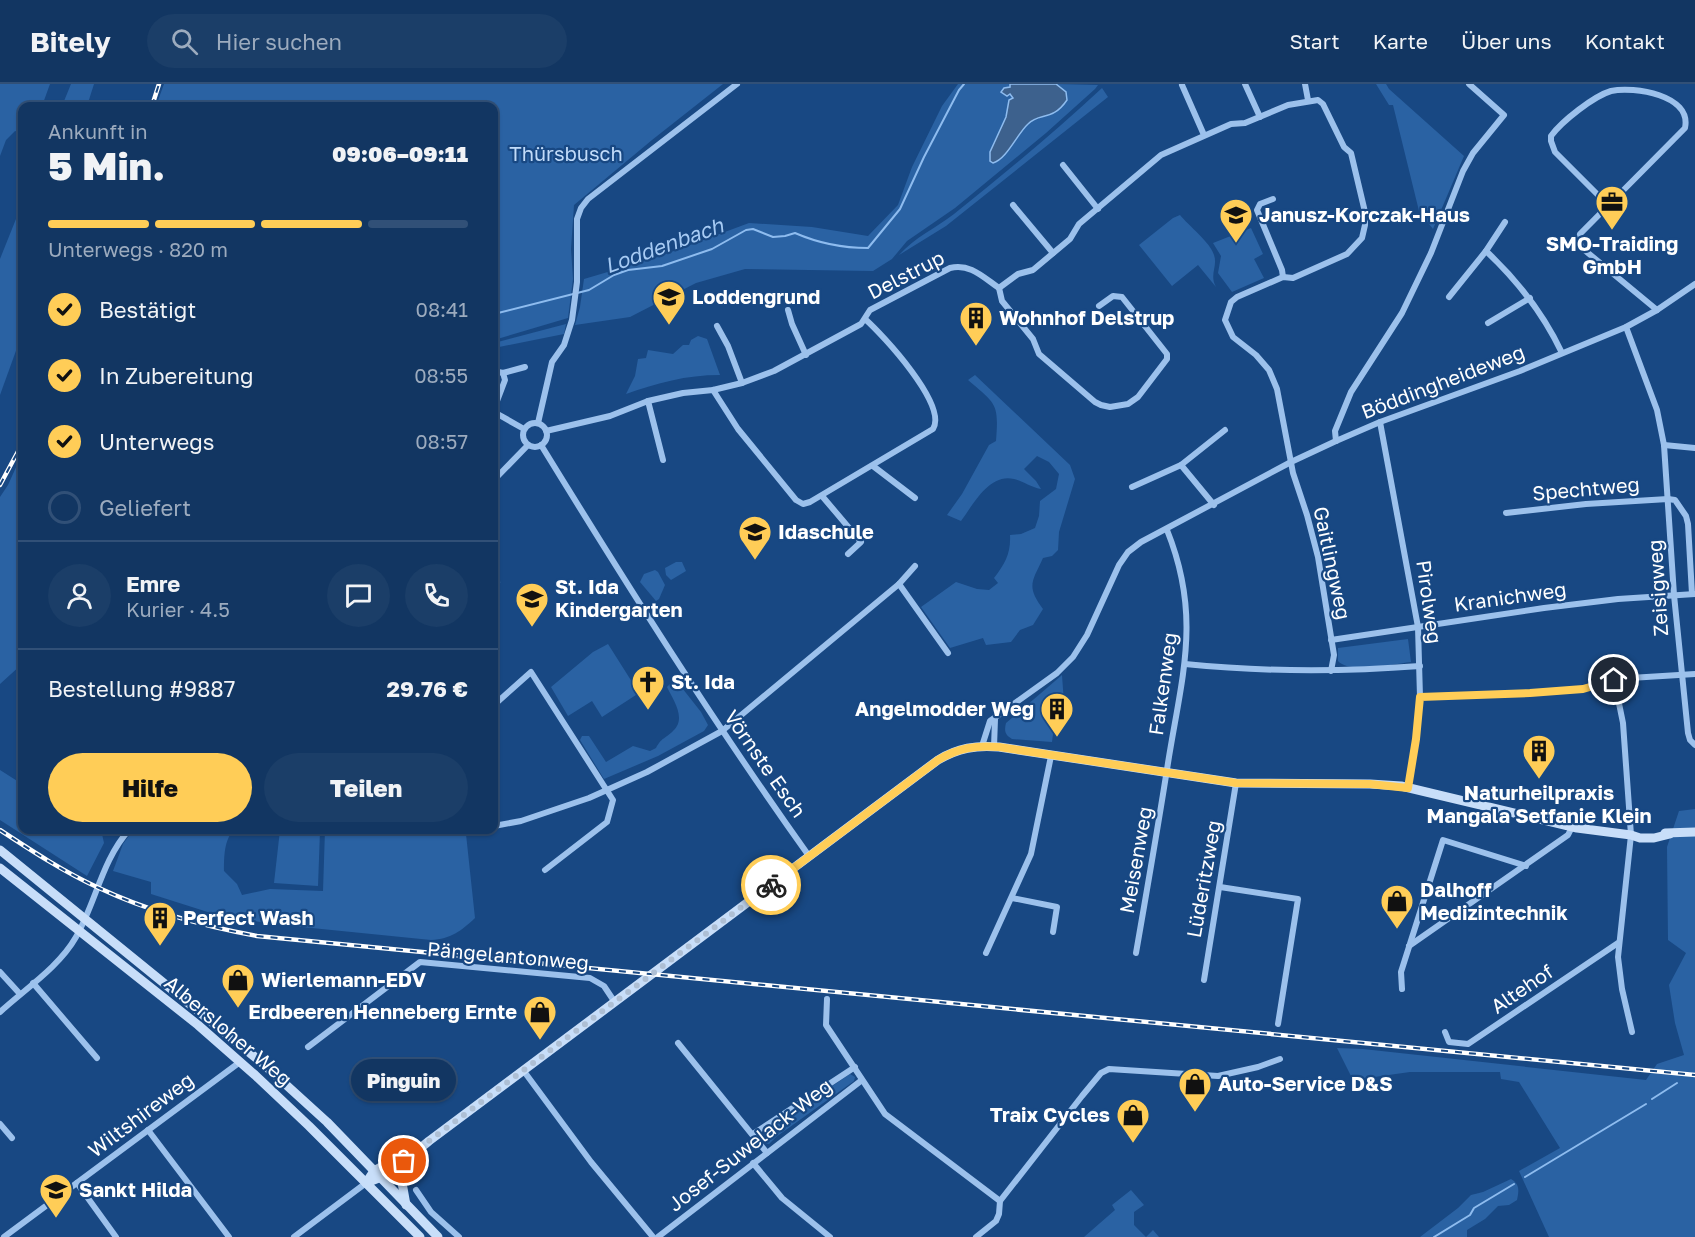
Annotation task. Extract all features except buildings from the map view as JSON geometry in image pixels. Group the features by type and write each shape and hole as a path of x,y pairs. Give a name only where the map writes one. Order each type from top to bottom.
{"street":[{"path":"538,423 552,362 564,345 572,320 577,282 575,228 576,219 584,204 737,84"},
{"path":"1245,84 1260,117"},
{"path":"1305,84 1308,100"},
{"path":"1182,85 1204,135"},
{"path":"1336,441 1335,431 1351,392 1402,313 1431,253 1463,171 1473,153 1504,116 1473,85"},
{"path":"1608,205 1555,152 1551,136 1592,100 1611,92 1642,90 1654,93 1677,105 1685,116 1685,128 1580,234 1579,241 1582,248 1657,310"},
{"path":"1099,306 1113,296 1122,297 1167,354 1167,358 1138,397 1119,407 1110,407 1095,402 1039,354 1033,339 1002,301 999,288 1018,274 1033,270 1070,240 1079,224 1161,155 1231,124 1245,123 1288,105 1318,100 1323,104 1344,147 1351,153 1365,212 1362,238 1347,254 1293,278 1282,277 1282,270 1257,210 1260,204 1273,199"},
{"path":"1063,165 1098,209"},
{"path":"1013,205 1053,253"},
{"path":"1449,297 1486,251 1505,222"},
{"path":"1486,251 1510,273 1530,298 1549,326 1562,353"},
{"name":"Delstrup","path":"546,431 610,416 648,401 742,383 774,371 861,324 870,310 950,268 960,266 969,268 999,288"},
{"name":"Gaitlingweg","path":"1282,277 1237,297 1231,302 1225,320 1233,337 1256,355 1269,370 1277,389 1292,462 1318,557 1334,655 1331,671"},
{"name":"Böddingheideweg","path":"995,719 1057,673 1073,657 1087,635 1119,565 1128,552 1142,542 1336,441 1380,422 1448,399 1626,327 1657,310 1695,284"},
{"name":"Böddingheideweg","path":"1488,323 1530,298"},
{"path":"789,310 792,324 806,355"},
{"path":"713,390 738,429 796,501 803,504 822,496 933,429 937,423 936,414 926,392 901,357 865,319"},
{"path":"717,326 728,346 742,383"},
{"name":"Zeisigweg","path":"1626,327 1657,410 1664,445 1681,675 1688,733 1695,745"},
{"path":"498,372 503,373 525,367"},
{"path":"498,399 505,380 503,373"},
{"path":"648,401 663,460"},
{"path":"498,413 524,429"},
{"name":"Pirolweg","path":"1380,422 1418,627 1420,697 1415,750 1408,788"},
{"path":"532,423 538,423 543,426 547,436 542,445 532,447 522,438 524,429 532,423"},
{"path":"1132,488 1181,465 1225,430"},
{"path":"498,476 528,445"},
{"name":"Vörnste Esch","path":"542,445 621,575 723,731 809,856"},
{"path":"1664,445 1695,448"},
{"path":"1181,465 1214,505"},
{"path":"873,466 915,498"},
{"path":"822,496 861,542 848,554"},
{"name":"Zeisigweg","path":"1668,499 1675,500 1686,516 1694,594"},
{"name":"Spechtweg","path":"1506,513 1586,504 1668,499"},
{"name":"Falkenweg","path":"1167,530 1176,554 1186,597 1188,639 1167,773"},
{"path":"498,825 521,821 568,806 607,790 723,731 898,584 915,566"},
{"path":"898,584 948,653"},
{"name":"Kranichweg","path":"1331,640 1544,608 1694,594"},
{"path":"1185,664 1244,670 1331,671 1420,666"},
{"path":"498,701 531,672 613,800 608,822 545,870"},
{"path":"1420,697 1583,689 1614,680 1695,674"},
{"path":"1614,680 1623,723 1631,835 1618,943 1622,989 1632,1032"},
{"path":"982,746 988,726 995,719"},
{"path":"994,747 995,719"},
{"path":"294,1237 366,1184 381,1178 938,760 958,750 982,746 994,747 1236,783 1370,784 1408,788 1572,827 1640,838 1695,832"},
{"path":"986,953 1031,855 1051,756"},
{"name":"Meisenweg","path":"1136,953 1167,773"},
{"name":"Lüderitzweg","path":"1204,980 1236,783"},
{"path":"1409,946 1526,866 1568,835 1572,827"},
{"path":"0,1012 61,957 79,931 104,871 125,834"},
{"path":"1402,989 1401,972 1443,840 1526,866"},
{"name":"Albersloher Weg","path":"0,850 261,1062 320,1115 438,1237"},
{"name":"Albersloher Weg","path":"0,868 198,1025 309,1126 420,1237"},
{"path":"1220,887 1298,899 1278,1024"},
{"path":"1012,898 1057,907 1053,932"},
{"name":"Altehof","path":"1445,1032 1449,1042 1468,1044 1618,943"},
{"name":"Pängelantonweg","path":"308,1047 420,962 590,978 604,986 614,1001"},
{"path":"0,972 20,994"},
{"path":"33,983 97,1058"},
{"name":"Josef-Suwelack-Weg","path":"827,999 826,1025 885,1114 1000,1201"},
{"path":"678,1043 767,1153"},
{"path":"975,1237 996,1221 1000,1201 1101,1073 1109,1069 1218,1076 1258,1067 1280,1059"},
{"name":"Wiltshireweg","path":"8,1236 240,1062"},
{"name":"Josef-Suwelack-Weg","path":"753,1134 855,1067"},
{"path":"523,1070 591,1162 653,1237"},
{"name":"Josef-Suwelack-Weg","path":"658,1237 862,1080"},
{"path":"0,1124 12,1138"},
{"path":"148,1130 229,1237"},
{"path":"366,1184 374,1171 429,1141"},
{"path":"404,1161 402,1177 405,1205"},
{"path":"753,1163 783,1198 830,1237"},
{"path":"76,1183 116,1237"},
{"path":"416,1190 431,1212 459,1237"},
{"path":"417,1216 431,1212"}],"green space":[{"path":"0,84 50,84 43,102 18,102 18,132 15,131 6,140 0,156"},
{"path":"71,84 94,84 88,102 64,102"},
{"name":"Thürsbusch","path":"164,84 723,84 574,205 571,249 573,279 568,318 498,339 498,102 157,102"},
{"path":"958,84 1010,84 1011,87 1007,89 1013,98 991,150 990,161 993,163 1029,122 1038,119 1066,92 1056,84 1098,85 1046,133 955,208 907,241 892,259 873,271 745,269 696,283 630,317 575,325 584,279 655,258 749,223 812,227 868,236 898,205 912,167 942,106"},
{"path":"1376,84 1386,84 1464,156 1433,229 1419,211 1393,105 1389,105"},
{"path":"1102,88 1108,97 946,226 899,255 992,183"},
{"path":"18,214 18,345 0,395 0,259"},
{"path":"1180,215 1212,250 1215,259 1213,278 1216,287 1198,265 1172,286 1139,245"},
{"path":"1251,228 1263,254 1254,259 1264,278 1232,292 1218,273 1221,256 1213,243"},
{"path":"566,324 564,334 498,347 498,342"},
{"path":"698,336 707,339 720,375 672,380 626,394 635,376 638,359 646,358 648,350 673,354 683,345 689,345 691,340"},
{"path":"975,375 1070,465 1075,479 1059,532 1058,550 1052,556 1043,558 1032,584 1034,595 1043,609 1033,625 1020,630 1011,642 986,645 983,638 950,648 921,607 956,582 977,589 989,590 998,583 994,578 1006,558 1010,535 1021,534 1035,528 1040,501 1056,489 1059,474 1049,462 1037,456 1024,469 1041,489 1005,478 989,485 961,521 947,515 962,494 989,445 996,441 996,411 985,394 968,380"},
{"path":"18,463 18,668 0,684 0,497"},
{"path":"676,562 682,562 686,571 671,580 666,575 665,568"},
{"path":"655,570 665,585 656,601 640,582 644,574"},
{"path":"1408,639 1411,662 1361,668 1344,665 1338,661 1338,648"},
{"path":"608,644 639,693 602,717 592,701 568,716 551,687 593,652"},
{"path":"1062,675 1064,703 1058,733 1053,734 1052,742 1012,739 1008,736 1005,731 1006,723"},
{"path":"675,679 701,712 708,725 704,731 658,756 604,779 580,740 582,736 589,736 606,762 633,746 650,751 656,748 673,731 679,720 678,709 667,687"},
{"path":"0,770 18,781 18,832 0,820"},
{"path":"1695,809 1695,1237 1549,1237 1519,1171 1560,1148 1519,1082 1501,1079 1500,1072 1410,1072 1353,1080 1337,1048 1646,1080 1657,1064 1684,1055 1675,1023 1669,985 1686,953 1668,940 1667,847 1679,811"},
{"path":"22,834 102,834 104,843 87,876"},
{"path":"130,834 231,834 226,844 224,871 237,884 242,895 270,889 323,891 325,834 466,834 475,918 455,934 431,940 272,924 214,914 151,894 151,882 113,871 123,844"},
{"path":"280,834 320,834 318,886 274,883"},
{"path":"850,1074 855,1077 854,1081 769,1144 764,1143 762,1136 766,1131"},
{"path":"1511,1179 1518,1188 1517,1200 1509,1205 1498,1206 1485,1219 1467,1230 1467,1237 1420,1237 1471,1195"},
{"path":"1131,1190 1144,1205 1134,1212 1134,1225 1146,1237 1084,1237 1115,1210 1112,1205"},
{"path":"1153,1230 1159,1237 1146,1237"}],"shaded area":[{"path":"1010,84 1056,84 1066,92 1067,100 1056,111 1028,124 1003,157 993,163 990,161 990,152 1006,117 1009,100 1013,98 1010,94 1007,96 1001,92 1004,88 1010,87"}],"waterway":[{"name":"Loddenbach","path":"498,313 589,290 614,275 628,270 662,266 712,249 746,230 753,229 773,237 795,233 831,244 868,248 900,209 924,157 964,84"},
{"path":"1652,1099 1677,1083"},
{"path":"1525,1177 1646,1104"},
{"path":"1434,1237 1470,1215 1474,1208 1514,1184"}],"railway":[{"path":"153,102 159,84"},
{"path":"0,485 18,451"},
{"path":"0,830 61,868 118,897 177,917 257,936 1695,1075"}],"way so far":[{"path":"404,1161 771,885"}],"place":[{"name":"SMO-Traiding GmbH","path":"1612,231"},
{"name":"Janusz-Korczak-Haus","path":"1236,244"},
{"name":"Loddengrund","path":"669,326"},
{"name":"Wohnhof Delstrup","path":"976,347"},
{"name":"Idaschule","path":"755,561"},
{"name":"St. Ida Kindergarten","path":"532,628"},
{"name":"St. Ida","path":"648,711"},
{"name":"Angelmodder Weg","path":"1057,738"},
{"name":"Naturheilpraxis Mangala Setfanie Klein","path":"1539,780"},
{"name":"Dalhoff Medizintechnik","path":"1397,930"},
{"name":"Perfect Wash","path":"160,947"},
{"name":"Wierlemann-EDV","path":"238,1009"},
{"name":"Erdbeeren Henneberg Ernte","path":"540,1041"},
{"name":"Auto-Service D&S","path":"1195,1113"},
{"name":"Traix Cycles","path":"1133,1144"},
{"name":"Pinguin","path":"404,1161"},
{"name":"Sankt Hilda","path":"56,1219"}],"route":[{"path":"771,885 938,760 965,748 999,747 1236,783 1370,784 1408,788 1420,697 1583,689 1614,680"}]}
